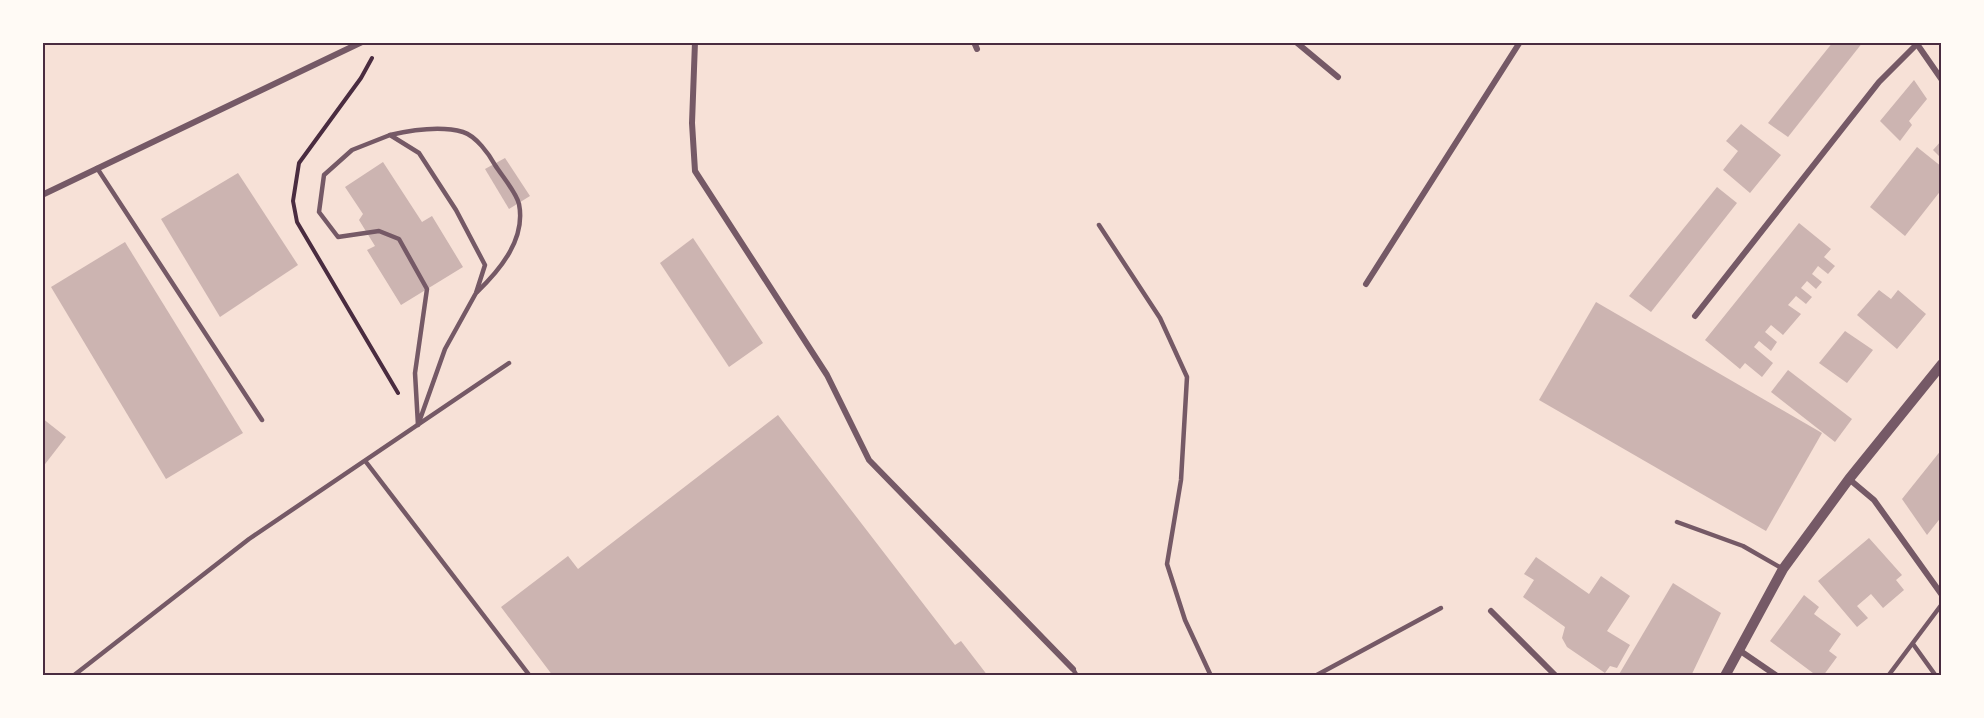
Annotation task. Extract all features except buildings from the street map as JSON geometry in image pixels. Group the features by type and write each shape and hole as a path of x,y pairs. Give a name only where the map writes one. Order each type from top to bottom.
{"street":[{"path":"42,195 362,42"},
{"path":"695,42 692,123 696,171 827,375 869,460 1001,598 1073,669"},
{"path":"974,42 977,49"},
{"path":"1296,42 1338,76"},
{"path":"1366,284 1520,42"},
{"path":"1695,316 1879,82 1918,43 1942,80"},
{"path":"1725,676 1783,569 1850,479 1942,364"},
{"path":"1850,479 1874,500 1942,595"},
{"path":"1491,611 1556,676"},
{"path":"1739,650 1777,676"}],"lane":[{"path":"418,425 415,373 427,289 399,239 379,231 338,237 319,212 324,176 352,150 390,135 411,130 465,132 487,152 519,203 519,228 508,255 496,274 476,293"},
{"path":"390,135 419,153 456,210 484,265 476,293 445,349 418,425"},
{"path":"97,168 262,420"},
{"path":"1099,225 1160,318 1187,377 1181,480 1167,564 1185,620 1211,676"},
{"path":"73,676 249,539 366,462 509,363"},
{"path":"366,462 530,676"},
{"path":"1677,522 1743,546 1783,569"},
{"path":"1888,676 1942,604"},
{"path":"1315,676 1441,608"},
{"path":"1913,644 1936,676"},
{"path":"1073,669 1077,676"}]}
